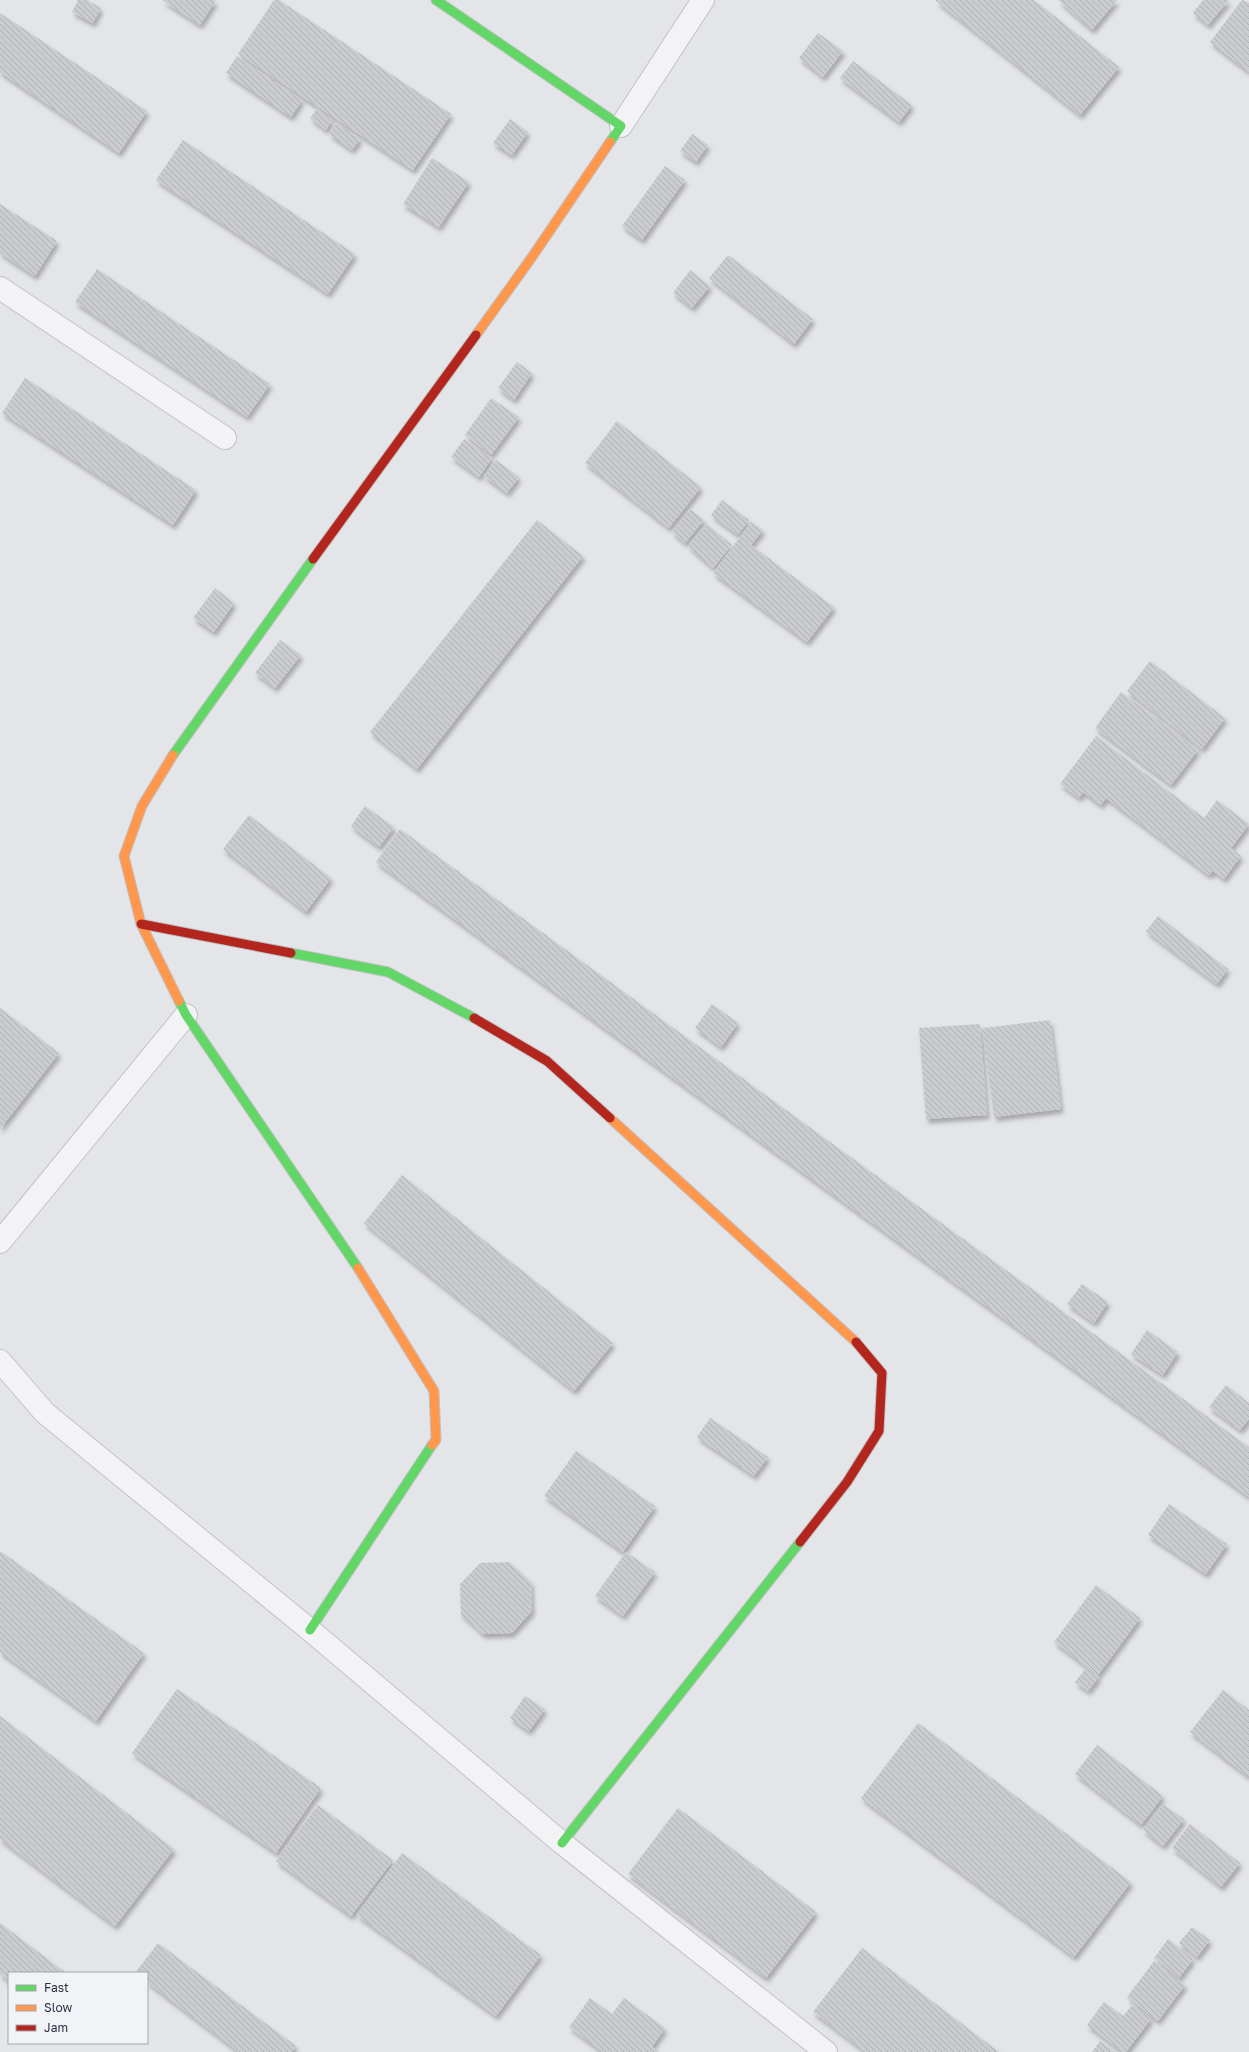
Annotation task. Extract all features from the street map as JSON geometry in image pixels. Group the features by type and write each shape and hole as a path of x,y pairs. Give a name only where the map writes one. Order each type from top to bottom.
{"street":[{"path":"436,0 621,126"},
{"path":"310,1630 436,1440 434,1391 371,1287 186,1015 141,924 124,856 142,806 179,745 532,257 621,126 703,0"},
{"path":"0,288 225,438"},
{"path":"141,924 388,972 480,1021 547,1061 859,1344 882,1373 879,1430 847,1482 562,1843"},
{"path":"0,1242 186,1015"},
{"path":"0,1361 45,1414 310,1630 562,1843 826,2052"}],"building":[{"path":"78,0 87,0 101,8 93,23 72,12"},
{"path":"162,0 216,0 200,25"},
{"path":"274,0 279,0 451,114 413,170 238,54"},
{"path":"935,0 1034,0 1119,67 1080,115"},
{"path":"1058,0 1117,0 1092,30"},
{"path":"1203,0 1229,0 1208,25 1193,13"},
{"path":"1242,0 1249,3 1249,72 1210,42"},
{"path":"0,13 147,111 119,153 0,72"},
{"path":"818,33 843,51 823,77 799,58"},
{"path":"237,56 302,100 291,117 226,73"},
{"path":"853,61 912,105 899,122 840,78"},
{"path":"317,109 332,120 326,130 310,118"},
{"path":"510,119 528,132 512,155 493,143"},
{"path":"337,123 360,139 352,150 329,134"},
{"path":"692,134 708,145 696,162 680,151"},
{"path":"183,140 355,254 328,294 156,180"},
{"path":"432,158 469,182 439,227 403,204"},
{"path":"665,166 685,180 642,240 622,226"},
{"path":"0,204 57,241 35,276 0,253"},
{"path":"728,255 813,319 794,344 709,278"},
{"path":"97,269 270,384 247,417 75,302"},
{"path":"690,270 710,286 692,308 673,293"},
{"path":"517,362 532,373 514,400 498,388"},
{"path":"25,378 196,490 173,525 2,413"},
{"path":"491,398 519,417 491,455 465,435"},
{"path":"617,421 701,487 669,528 585,463"},
{"path":"464,439 492,458 479,477 451,457"},
{"path":"496,460 519,477 507,493 484,476"},
{"path":"722,500 749,520 738,535 711,515"},
{"path":"690,509 704,520 685,543 672,532"},
{"path":"537,520 583,556 417,769 370,732"},
{"path":"751,522 763,530 751,545 834,607 807,642 713,573"},
{"path":"707,524 732,545 713,568 688,546"},
{"path":"215,588 234,603 214,632 193,618"},
{"path":"280,640 301,655 275,688 255,673"},
{"path":"1150,661 1225,718 1202,749 1127,691"},
{"path":"1121,692 1198,750 1171,785 1095,728"},
{"path":"1096,736 1204,818 1217,800 1249,824 1231,848 1241,856 1224,879 1213,871 1209,875 1106,798 1101,805 1083,792 1079,798 1060,784"},
{"path":"365,806 394,827 379,847 351,826"},
{"path":"249,815 331,878 306,912 223,849"},
{"path":"400,829 1249,1447 1249,1497 376,862"},
{"path":"1158,916 1228,969 1217,984 1146,931"},
{"path":"712,1004 738,1023 721,1047 695,1028"},
{"path":"0,1008 59,1053 0,1129"},
{"path":"1050,1020 1061,1109 994,1117 982,1028"},
{"path":"980,1024 987,1115 926,1119 919,1028"},
{"path":"402,1175 613,1343 574,1391 364,1223"},
{"path":"1082,1284 1108,1302 1094,1323 1067,1304"},
{"path":"1147,1330 1178,1352 1163,1375 1131,1354"},
{"path":"1226,1385 1249,1403 1249,1419 1240,1430 1209,1407"},
{"path":"710,1418 768,1457 754,1476 697,1437"},
{"path":"576,1451 655,1506 623,1552 544,1496"},
{"path":"1169,1504 1227,1544 1206,1574 1148,1535"},
{"path":"0,1551 144,1653 96,1721 0,1652"},
{"path":"626,1552 655,1572 623,1616 595,1596"},
{"path":"509,1562 531,1582 532,1611 512,1633 483,1634 461,1614 460,1584 480,1563"},
{"path":"1096,1585 1140,1618 1098,1675 1054,1642"},
{"path":"1086,1668 1099,1677 1088,1691 1075,1682"},
{"path":"177,1689 321,1788 276,1853 132,1753"},
{"path":"1223,1690 1249,1710 1249,1777 1190,1732"},
{"path":"525,1696 545,1709 529,1731 510,1718"},
{"path":"0,1716 174,1849 115,1926 0,1839"},
{"path":"918,1723 1131,1882 1074,1957 861,1798"},
{"path":"1097,1745 1163,1796 1141,1825 1075,1774"},
{"path":"1163,1804 1184,1819 1163,1846 1143,1830"},
{"path":"318,1805 393,1860 351,1916 276,1861"},
{"path":"678,1808 816,1912 766,1978 628,1874"},
{"path":"1190,1824 1240,1863 1221,1887 1172,1848"},
{"path":"402,1853 541,1955 496,2016 357,1915"},
{"path":"0,1923 65,1972 8,1972 8,1980 0,1974"},
{"path":"1192,1927 1210,1940 1197,1957 1179,1943"},
{"path":"1168,1939 1193,1959 1179,1978 1154,1958"},
{"path":"158,1943 296,2046 291,2052 239,2052 148,1983 148,1972 136,1972"},
{"path":"862,1948 999,2052 866,2052 813,2012"},
{"path":"1154,1961 1185,1985 1158,2021 1127,1997"},
{"path":"590,1998 612,2014 624,1998 665,2028 652,2047 659,2052 603,2052 569,2027"},
{"path":"1104,2002 1123,2016 1133,2004 1151,2019 1126,2052 1123,2052 1087,2025"},
{"path":"1100,2041 1115,2052 1092,2052"}],"traffic: fast":[{"path":"436,0 621,126 610,142"},
{"path":"173,755 313,559"},
{"path":"291,953 388,972 474,1018"},
{"path":"179,1001 186,1015 358,1268"},
{"path":"310,1630 432,1445"},
{"path":"562,1843 800,1542"}],"traffic: slow":[{"path":"476,335 532,257 610,142"},
{"path":"173,755 142,806 124,856 141,924 179,1001"},
{"path":"610,1118 856,1342"},
{"path":"358,1268 434,1391 436,1440 432,1445"}],"traffic: jam":[{"path":"313,559 476,335"},
{"path":"141,924 291,953"},
{"path":"474,1018 547,1061 610,1118"},
{"path":"800,1542 847,1482 879,1431 882,1373 856,1342"}]}
